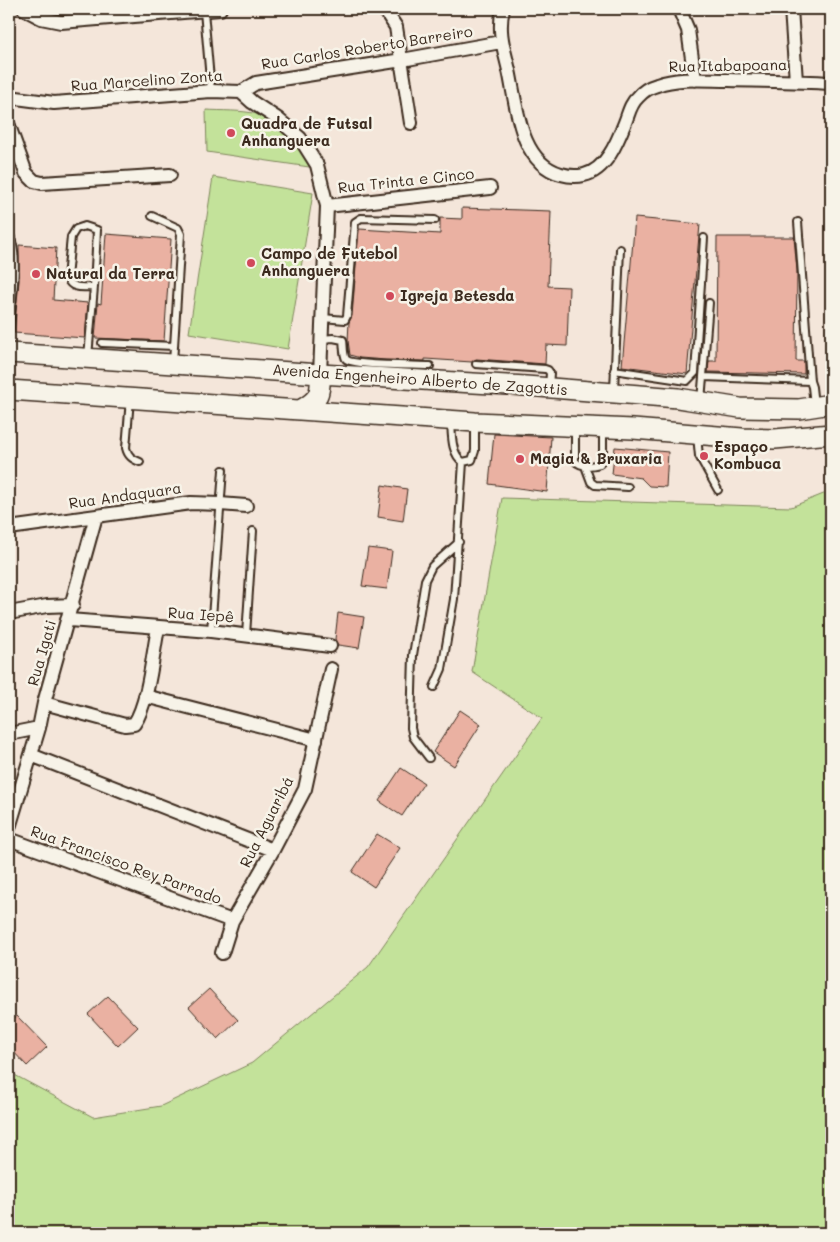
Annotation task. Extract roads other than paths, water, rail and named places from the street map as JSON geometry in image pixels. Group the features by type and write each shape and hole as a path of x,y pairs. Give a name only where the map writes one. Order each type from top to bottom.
{"main road":[{"name":"Avenida Engenheiro Alberto de Zagottis","path":"9,353 88,358 174,355 320,374 678,398 740,408 774,409 822,405"},
{"path":"302,409 316,401 319,395 320,374"},
{"path":"9,390 475,422 575,426 775,439 831,434"}],"street":[{"path":"24,9 41,18 61,22 220,9"},
{"path":"384,9 396,27 410,123"},
{"name":"Rua Itabapoana","path":"502,9 499,22 501,42 527,144 540,162 552,171 569,176 584,175 593,172 602,165 613,149 636,98 644,91 666,82 695,80 831,83"},
{"path":"679,9 688,30 695,80"},
{"path":"791,9 796,81"},
{"name":"Rua Carlos Roberto Barreiro","path":"241,92 256,83 501,42"},
{"name":"Rua Marcelino Zonta","path":"9,97 54,103 211,91 241,92 300,138 317,165 327,206 320,374"},
{"path":"9,126 26,173 34,181 42,183 170,175"},
{"name":"Rua Trinta e Cinco","path":"327,206 490,188"},
{"name":"Rua Andaquara","path":"9,528 191,503 246,506"},
{"name":"Rua Igati","path":"9,828 32,755 44,703 69,620 96,516"},
{"path":"9,613 47,606 72,605"},
{"name":"Rua Iepê","path":"69,620 211,631 330,646"},
{"path":"44,703 125,725 134,724 139,717 145,696 158,628"},
{"name":"Rua Aguaribá","path":"222,954 232,921 273,850 304,789 331,669"},
{"path":"145,696 316,740"},
{"path":"9,734 39,728"},
{"path":"32,755 273,850"},
{"name":"Rua Francisco Rey Parrado","path":"9,839 232,921"}],"lane":[{"path":"204,11 211,91"},
{"path":"102,343 174,355 181,234 178,228 152,216"},
{"path":"323,318 345,320 347,316 355,222 361,218 435,220"},
{"path":"798,222 810,382 822,405"},
{"path":"88,358 94,287 97,230 85,226 76,229 71,236 67,278 74,287 94,287"},
{"path":"9,233 13,243 15,258 9,330"},
{"path":"614,370 687,381 695,373 704,238"},
{"path":"614,393 620,249"},
{"path":"701,402 710,303"},
{"path":"322,339 333,338 343,340 344,357 347,360 361,364 430,366"},
{"path":"476,364 548,370 550,373 548,388"},
{"path":"704,377 810,382"},
{"path":"130,398 126,448 127,453 132,459 140,462"},
{"path":"434,687 442,669 454,599 459,542 463,462 456,453 451,420"},
{"path":"463,462 472,460 475,451 475,422"},
{"path":"575,426 575,461 579,465 585,466 600,464 603,451 603,428"},
{"path":"697,434 699,456 718,490"},
{"path":"585,466 591,482 595,485 628,487"},
{"path":"211,631 223,470"},
{"path":"246,635 253,531"},
{"path":"429,758 413,737 411,728 413,655 426,580 432,566 459,542"}],"place":[{"name":"Quadra de Futsal Anhanguera","path":"231,133"},
{"name":"Campo de Futebol Anhanguera","path":"251,263"},
{"name":"Natural da Terra","path":"36,274"},
{"name":"Igreja Betesda","path":"390,296"},
{"name":"Espaço Kombuca","path":"704,456"},
{"name":"Magia & Bruxaria","path":"520,459"}]}
